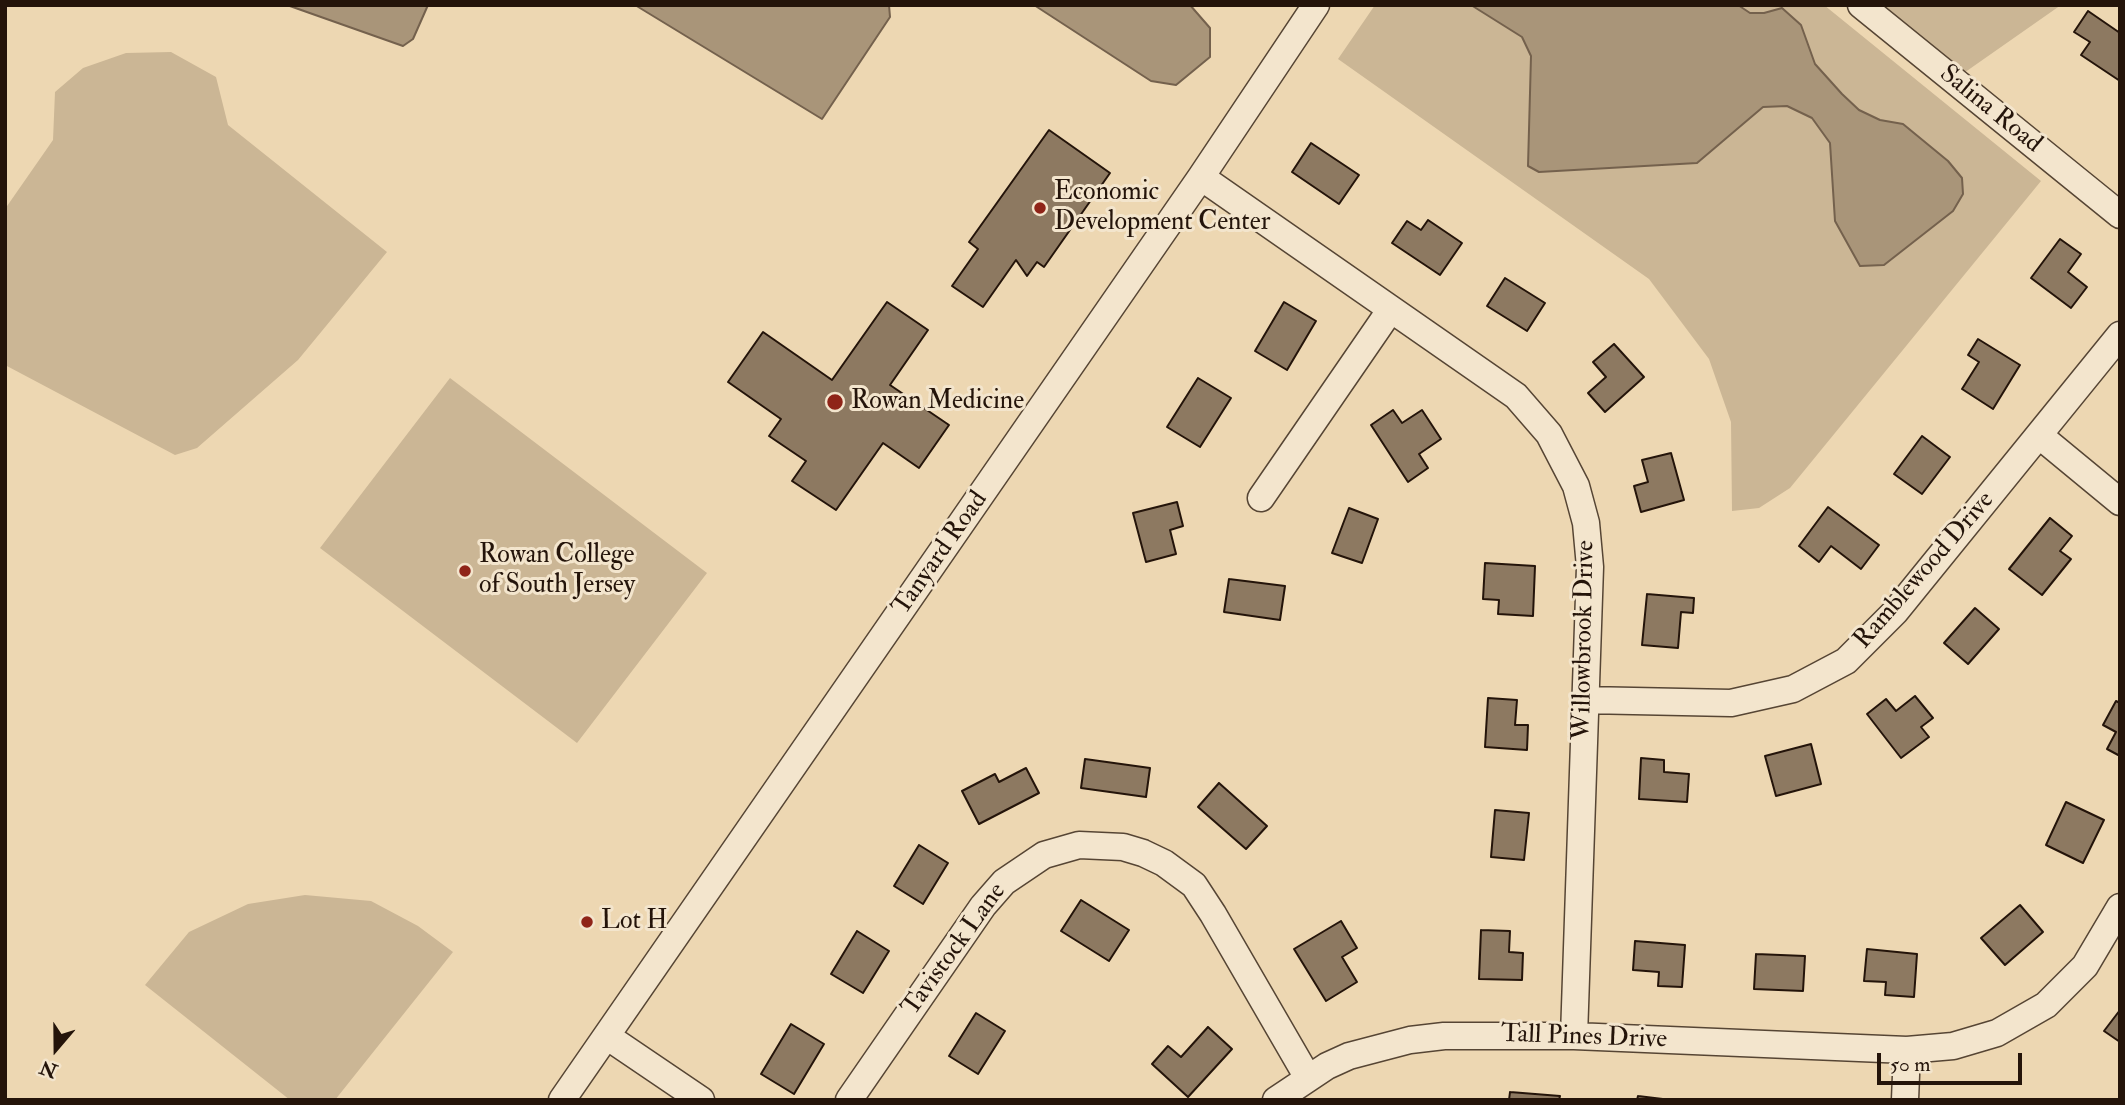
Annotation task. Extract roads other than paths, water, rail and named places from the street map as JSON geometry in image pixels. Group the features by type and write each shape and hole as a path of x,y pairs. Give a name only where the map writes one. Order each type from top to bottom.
{"street":[{"name":"Tanyard Road","path":"562,1100 1201,177 1316,5"},
{"name":"Salina Road","path":"1861,5 2120,215"},
{"name":"Willowbrook Drive","path":"1201,177 1522,401 1549,434 1582,502 1588,543 1574,1036"},
{"path":"1261,498 1391,309"},
{"name":"Ramblewood Drive","path":"1585,700 1731,703 1793,688 1835,668 1864,646 1886,622 2120,335"},
{"path":"2040,436 2120,502"},
{"name":"Tavistock Lane","path":"849,1100 983,906 1004,881 1044,855 1079,845 1112,846 1143,853 1172,868 1194,886 1308,1078"},
{"name":"Tall Pines Drive","path":"1276,1100 1308,1078 1349,1056 1410,1040 1466,1035 1574,1036 1907,1050 1953,1046 1978,1040 2031,1016 2062,991 2085,966 2120,907"},
{"path":"608,1037 701,1100"},
{"path":"1905,1100 1907,1050"}],"place":[{"name":"Economic Development Center","path":"1040,208"},
{"name":"Rowan Medicine","path":"835,402"},
{"name":"Rowan College of South Jersey","path":"465,571"},
{"name":"Lot H","path":"587,922"}]}
